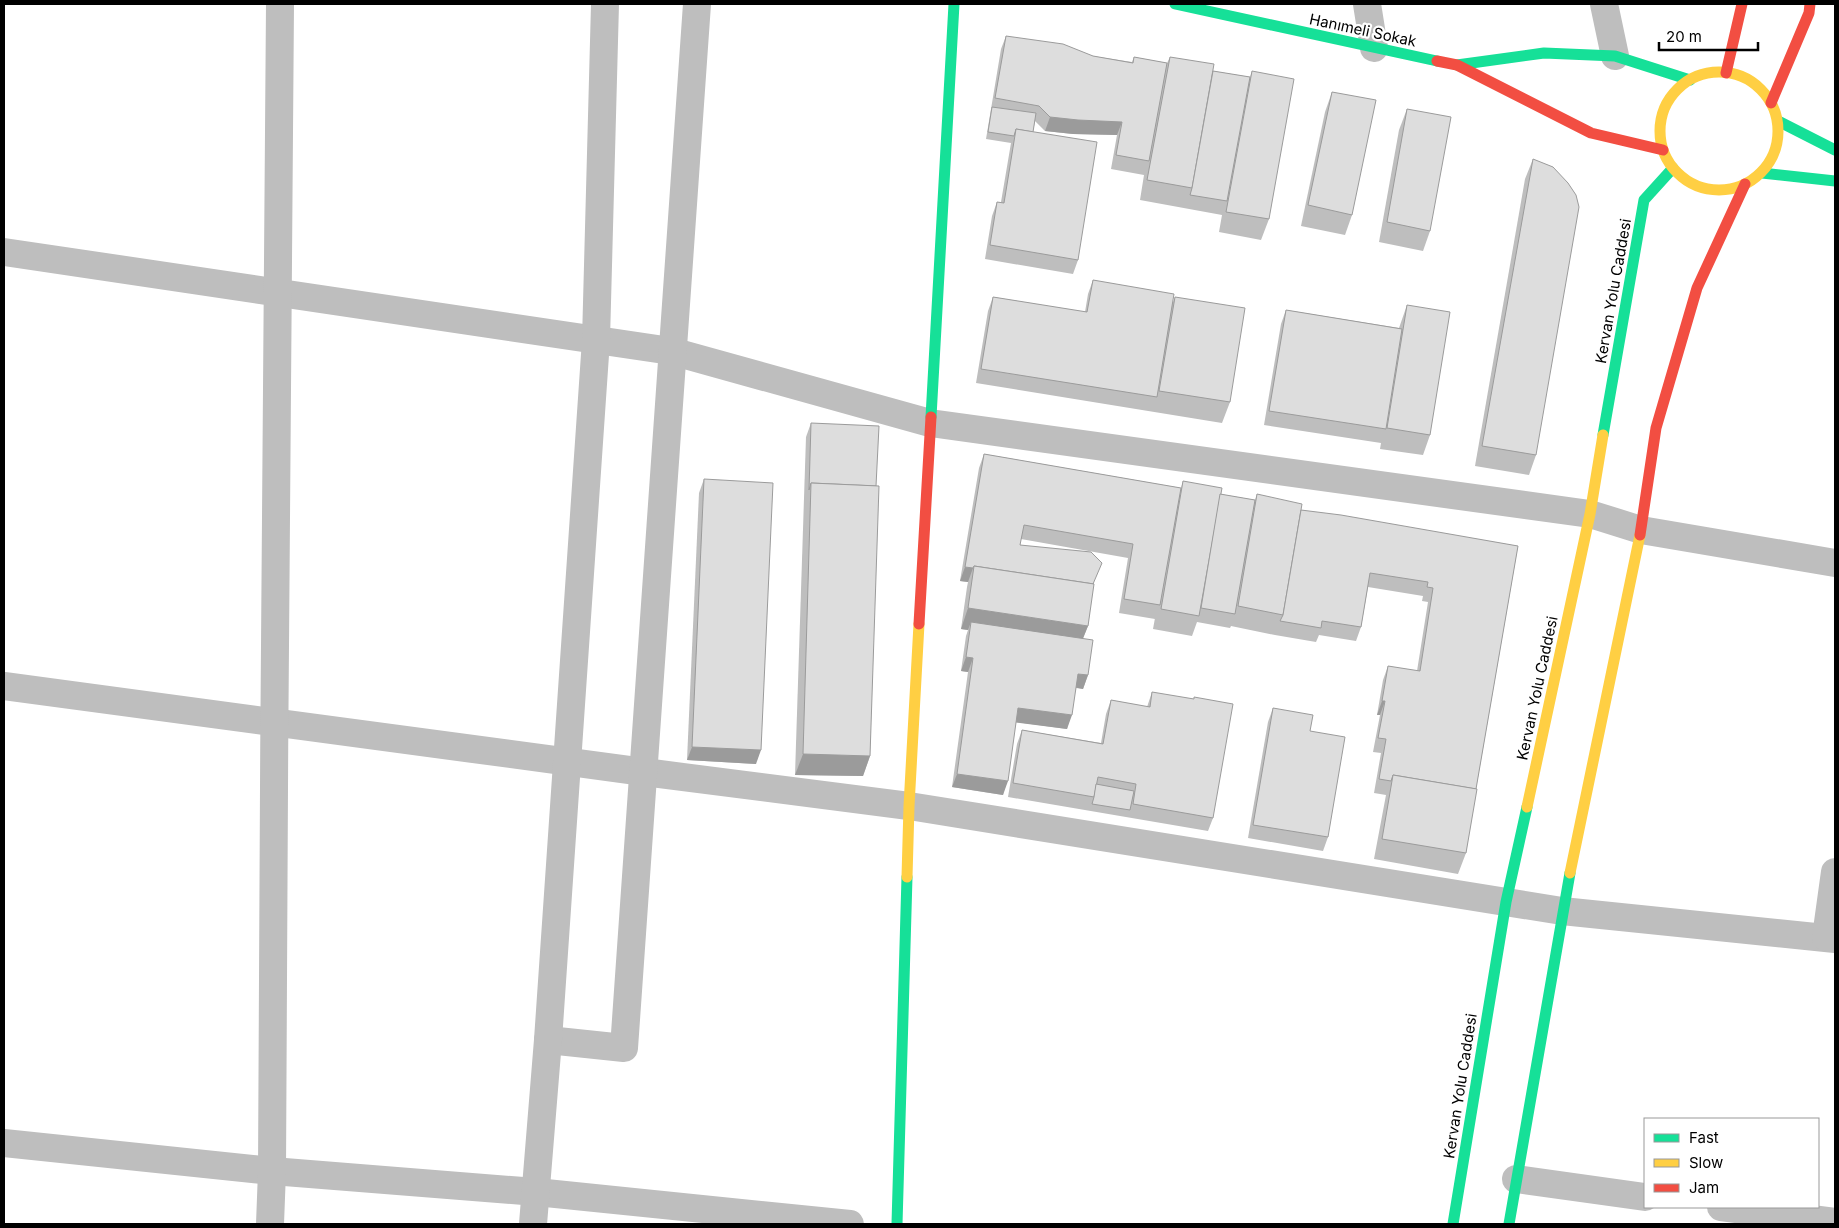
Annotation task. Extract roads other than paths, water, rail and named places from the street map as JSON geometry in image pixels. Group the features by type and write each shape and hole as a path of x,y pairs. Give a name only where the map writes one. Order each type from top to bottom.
{"main road":[{"path":"897,1224 909,806 954,4"},
{"name":"Hanımeli Sokak","path":"1175,4 1457,65"},
{"path":"1726,73 1742,4"},
{"path":"1771,103 1809,13 1810,4"},
{"path":"1457,65 1544,53 1616,56 1690,80"},
{"path":"1457,65 1591,133 1663,150"},
{"path":"1726,73 1744,78 1760,88 1771,103 1778,121 1778,140 1772,157 1762,172 1745,184 1726,190 1706,189 1687,181 1672,168 1663,150 1660,130 1664,110 1674,93 1690,80 1707,74 1726,73"},
{"path":"1778,121 1835,150"},
{"name":"Kervan Yolu Caddesi","path":"1453,1224 1506,902 1590,514 1644,200 1672,168"},
{"path":"1762,172 1835,181"},
{"path":"1509,1224 1562,910 1641,530 1656,428 1697,288 1745,184"}],"street":[{"path":"270,1224 276,723 276,293 280,4"},
{"path":"533,1224 548,1040 596,340 605,4"},
{"path":"548,1040 624,1048 671,351 698,4"},
{"path":"1367,4 1374,48"},
{"path":"1604,4 1616,56"},
{"path":"4,252 671,351 930,423 1590,514 1641,530 1835,564"},
{"path":"4,686 909,806 1562,910 1831,938 1835,872"},
{"path":"4,1143 272,1171 536,1192 850,1224"},
{"path":"1516,1179 1644,1197"},
{"path":"1729,1208 1835,1222"}]}
